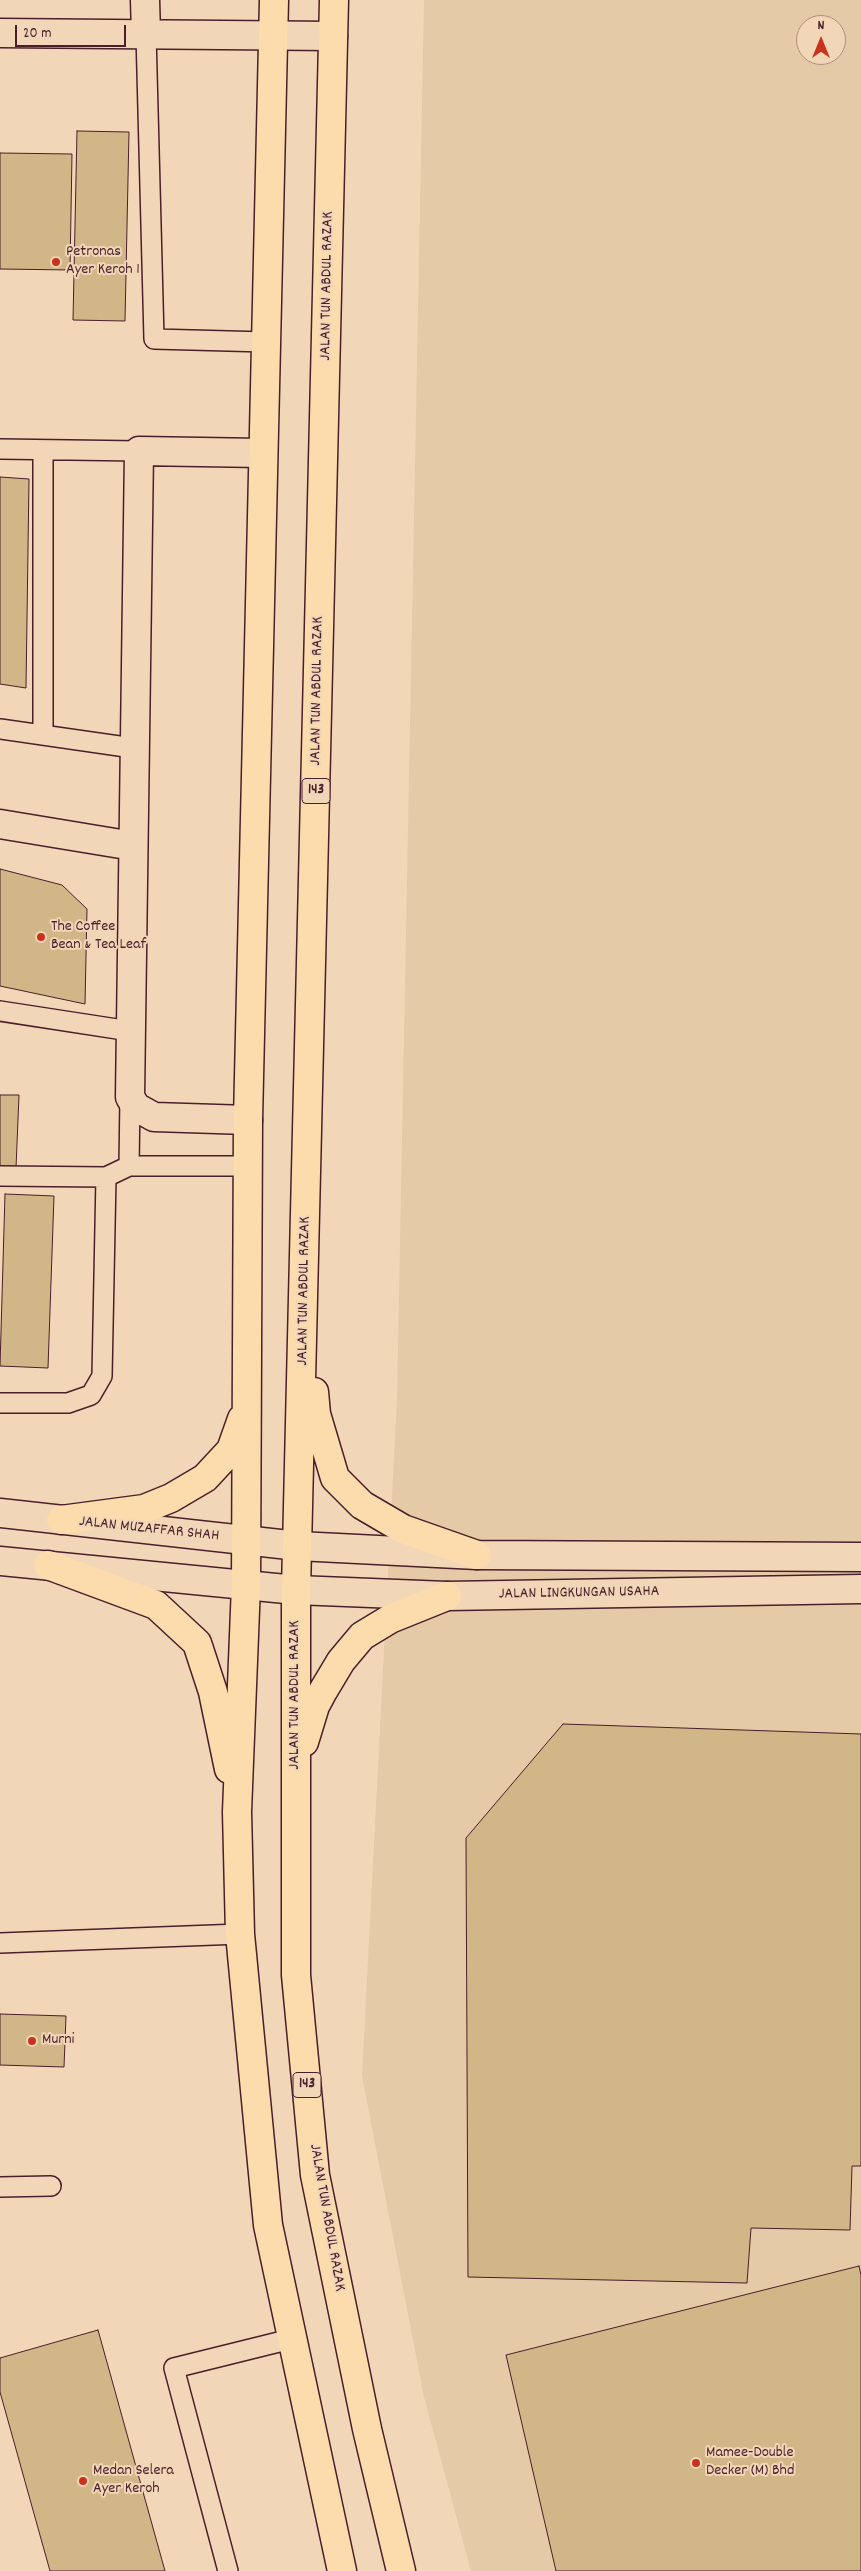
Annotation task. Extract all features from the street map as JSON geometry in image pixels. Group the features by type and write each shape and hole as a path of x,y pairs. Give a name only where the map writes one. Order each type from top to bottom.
{"highway":[{"path":"274,0 262,453 247,1166 248,1402 246,1586 237,1812 240,1934 268,2225 342,2571"},
{"name":"JALAN TUN ABDUL RAZAK","path":"334,0 296,1590 296,1975 316,2175 367,2429 401,2571"},
{"path":"304,1313 316,1414 334,1478 362,1505 404,1529 477,1556"},
{"path":"61,1520 144,1509 171,1498 205,1478 231,1450 248,1402"},
{"path":"48,1565 156,1605 197,1643 213,1692 237,1812"},
{"path":"296,1768 316,1706 341,1661 362,1636 390,1618 446,1596"}],"street":[{"path":"145,0 146,34"},
{"path":"0,33 333,36"},
{"path":"248,1120 154,1117 136,1107 130,1097 133,748 139,451 262,453"},
{"path":"0,824 133,846"},
{"name":"JALAN MUZAFFAR SHAH","path":"0,1513 298,1546"},
{"path":"298,1546 477,1556 861,1556"},
{"path":"0,1561 296,1590"},
{"name":"JALAN LINGKUNGAN USAHA","path":"296,1590 446,1596 861,1589"}],"lane":[{"path":"146,34 154,338 266,342"},
{"path":"0,449 139,451"},
{"path":"43,450 43,735"},
{"path":"0,729 133,748"},
{"path":"0,1011 130,1030"},
{"path":"129,1166 130,1097"},
{"path":"0,1176 106,1177 129,1166 247,1166"},
{"path":"0,1403 68,1403 91,1395 102,1376 106,1177"},
{"path":"0,1943 240,1934"},
{"path":"0,2186 51,2186"},
{"path":"228,2571 174,2368 291,2339"}],"shaded area":[{"path":"424,0 861,0 861,2571 471,2571 424,2397 362,2076 397,1399"}],"building":[{"path":"77,131 129,132 125,321 73,320"},
{"path":"0,153 72,154 70,270 0,269"},
{"path":"0,477 29,479 26,688 0,684"},
{"path":"0,869 62,885 87,909 85,1004 0,986"},
{"path":"0,1095 19,1095 16,1168 0,1168"},
{"path":"5,1194 54,1196 48,1368 0,1366"},
{"path":"563,1724 861,1734 861,2166 852,2166 850,2230 751,2228 747,2283 468,2277 466,1838"},
{"name":"Murni","path":"0,2014 66,2016 64,2067 0,2065"},
{"name":"Mamee-Double Decker (M) Bhd","path":"859,2266 861,2275 861,2571 556,2571 506,2355"},
{"name":"Medan Selera Ayer Keroh","path":"98,2330 165,2571 50,2571 0,2392 0,2358"}],"place":[{"name":"Petronas Ayer Keroh 1","path":"56,262"},
{"name":"The Coffee Bean & Tea Leaf","path":"41,937"},
{"name":"Murni","path":"32,2041"},
{"name":"Mamee-Double Decker (M) Bhd","path":"696,2463"},
{"name":"Medan Selera Ayer Keroh","path":"83,2481"}]}
